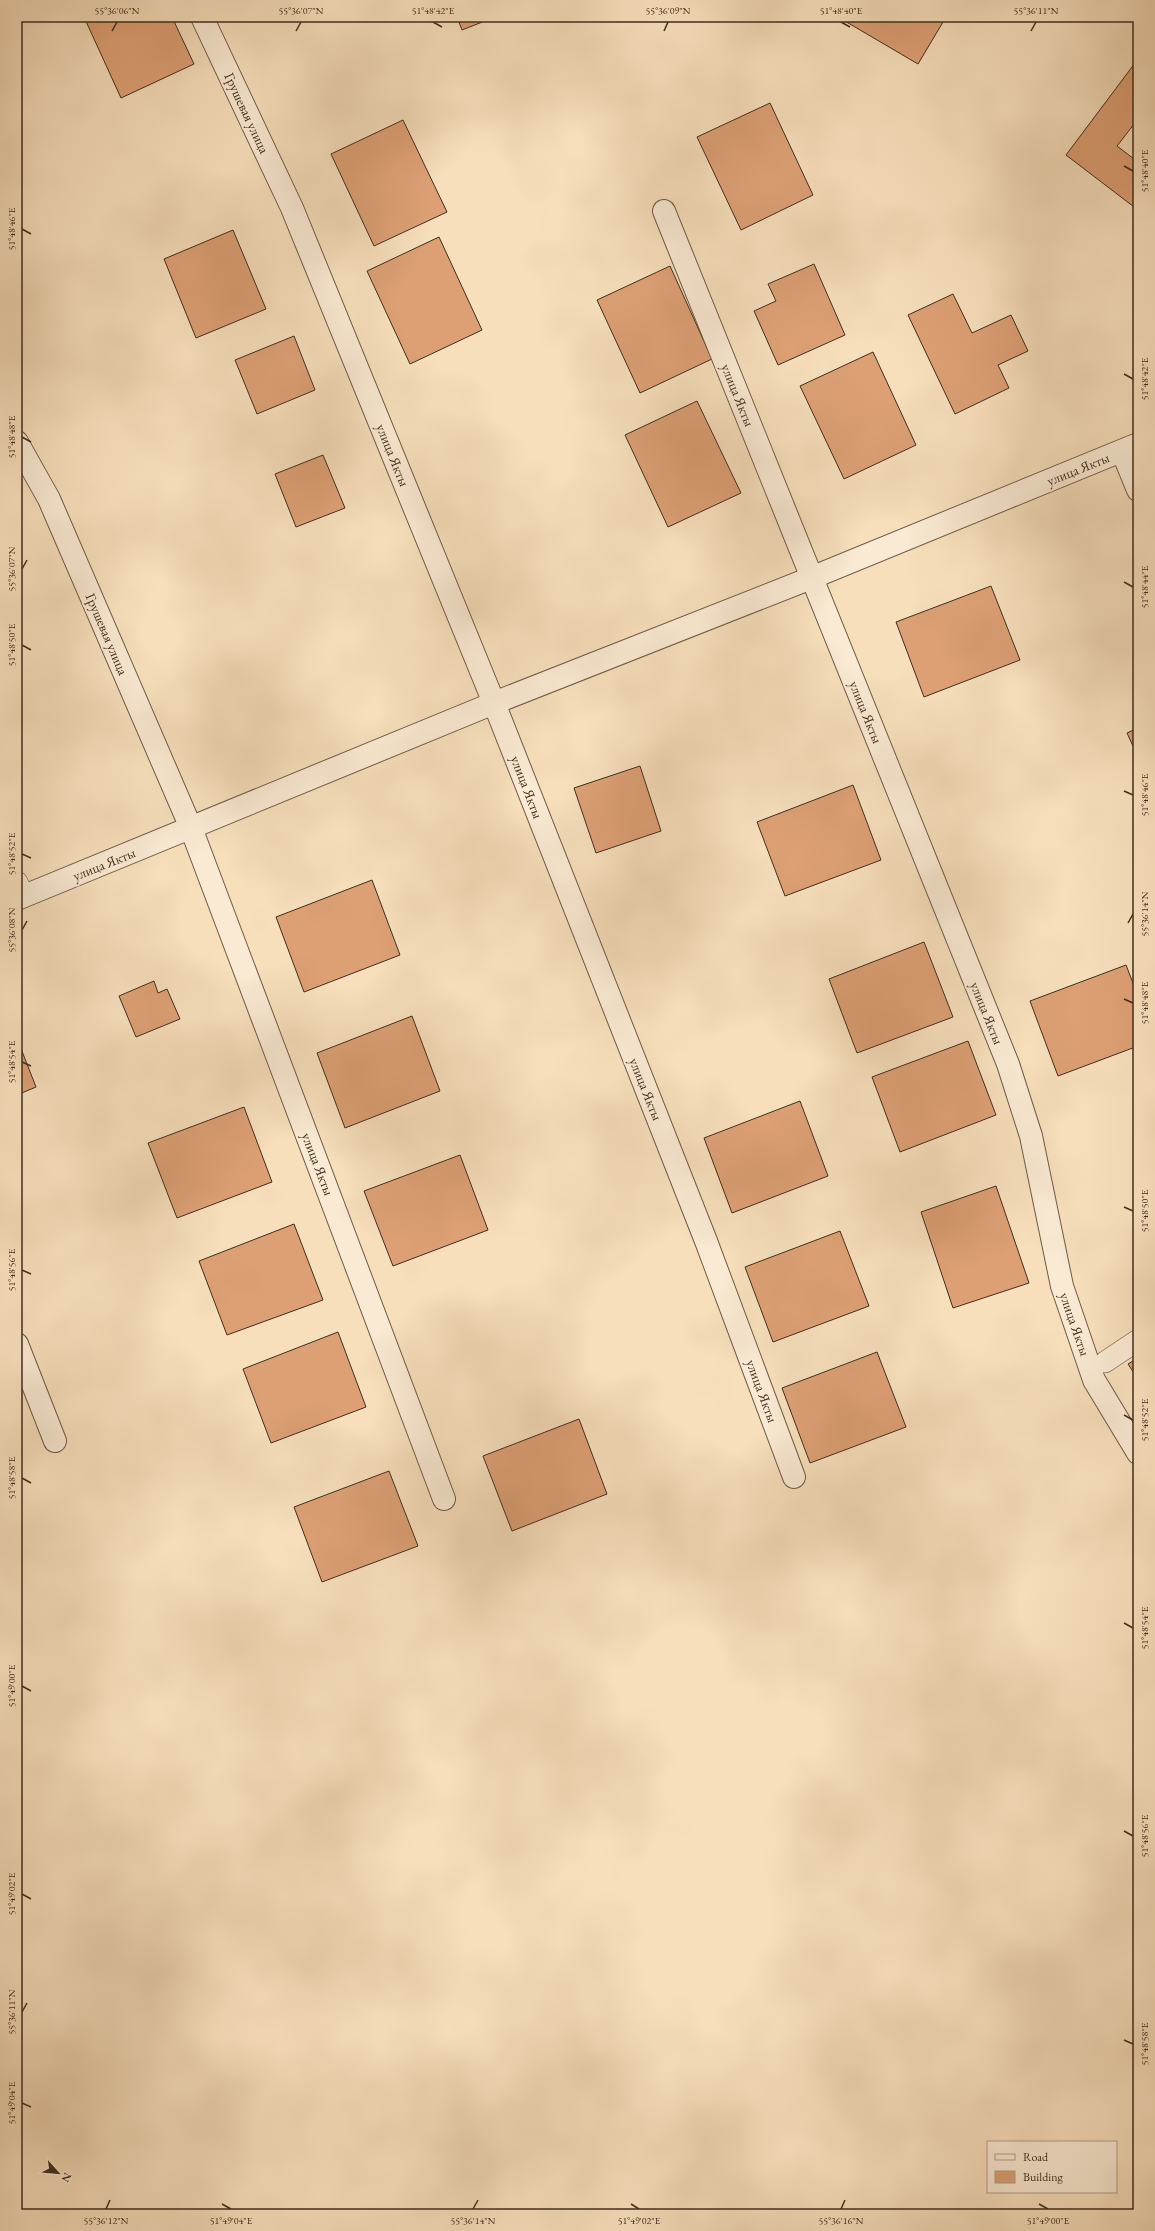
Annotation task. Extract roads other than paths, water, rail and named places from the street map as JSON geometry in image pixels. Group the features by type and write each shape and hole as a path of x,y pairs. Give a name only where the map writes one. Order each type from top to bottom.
{"street":[{"name":"Грушевая улица","path":"202,17 292,208"},
{"name":"улица Якты","path":"292,208 494,702 706,1241 794,1477"},
{"name":"улица Якты","path":"664,211 1008,1064 1031,1136 1062,1286 1094,1380 1138,1453"},
{"name":"Грушевая улица","path":"17,442 49,499 191,828"},
{"name":"улица Якты","path":"19,892 191,828 494,702 811,578 1130,448 1138,490"},
{"name":"улица Якты","path":"191,828 444,1499"},
{"path":"17,1344 55,1441"}],"lane":[{"path":"1105,1362 1138,1340"}]}
